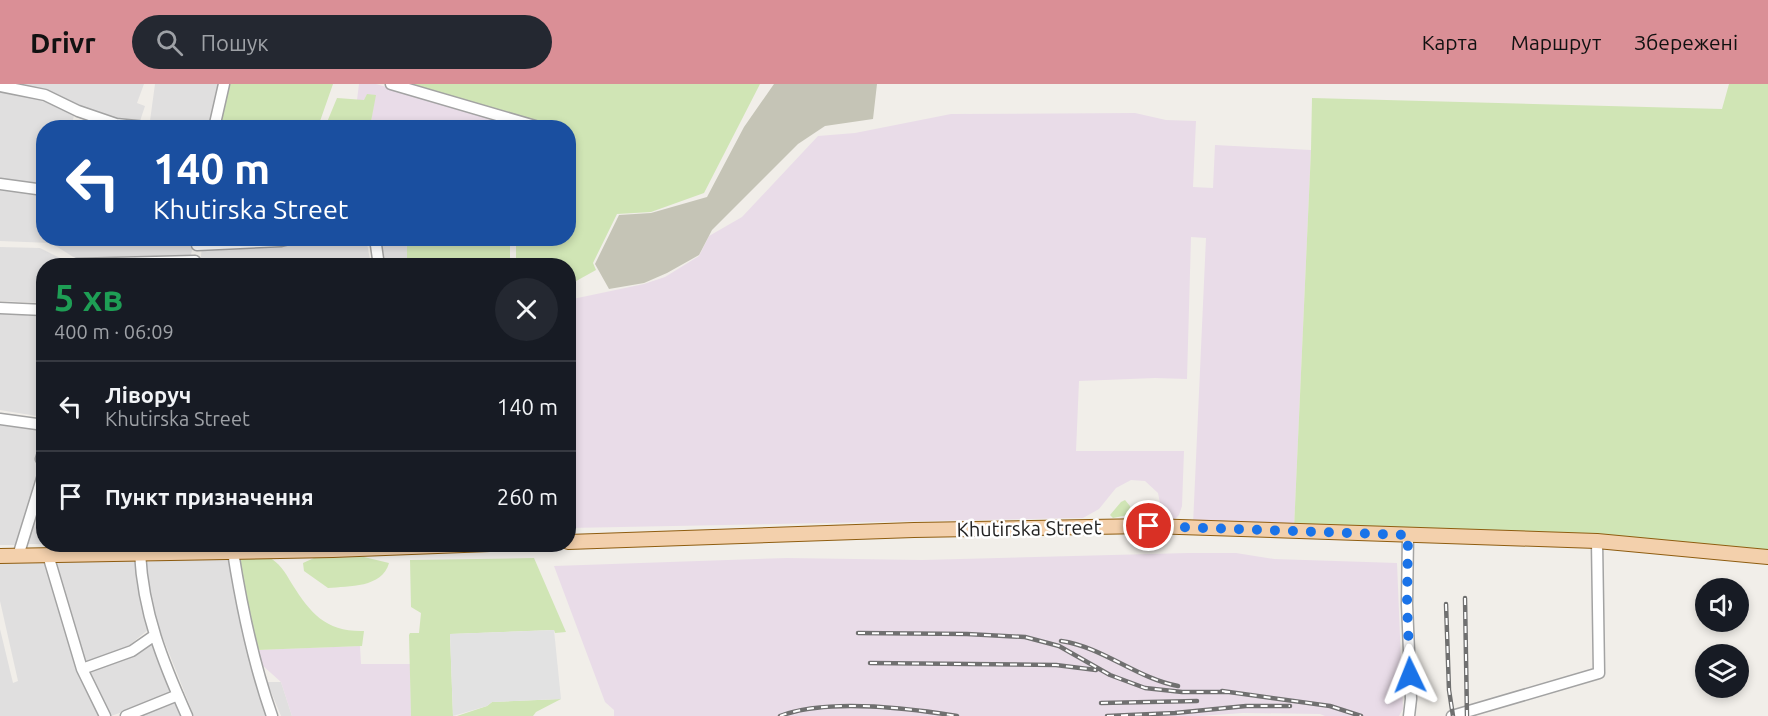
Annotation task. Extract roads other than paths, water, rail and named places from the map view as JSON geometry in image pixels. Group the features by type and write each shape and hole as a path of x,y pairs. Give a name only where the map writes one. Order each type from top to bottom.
{"main road":[{"name":"Khutirska Street","path":"576,542 914,530 1149,526 1597,542 1768,557"},
{"path":"0,556 48,555 61,552"},
{"path":"131,552 140,554 233,552"}],"street":[{"path":"216,120 224,84"},
{"path":"391,84 515,120"},
{"path":"0,86 45,95 78,111 104,120"},
{"path":"0,184 36,189"},
{"path":"0,309 36,310"},
{"path":"0,419 36,424"},
{"path":"18,556 36,498"},
{"path":"1408,535 1407,604 1411,699 1409,716"},
{"path":"1452,716 1599,673 1597,542"},
{"path":"233,552 251,647 272,716"},
{"path":"140,554 141,575 150,623 187,716"},
{"path":"48,555 82,669 105,716"},
{"path":"82,669 132,651 154,635"},
{"path":"126,716 178,695"}],"railway":[{"path":"1465,598 1467,716"},
{"path":"1446,604 1449,690 1453,716"},
{"path":"858,633 1025,637 1059,646 1110,675 1145,688 1182,692 1230,692"},
{"path":"1061,641 1091,649 1148,676 1178,686"},
{"path":"870,663 1056,665 1096,670"},
{"path":"1222,691 1330,706 1361,716"},
{"path":"1101,703 1197,701"},
{"path":"780,716 821,707 844,706 915,710 957,716"},
{"path":"1107,716 1175,713 1246,706 1290,706"}]}
